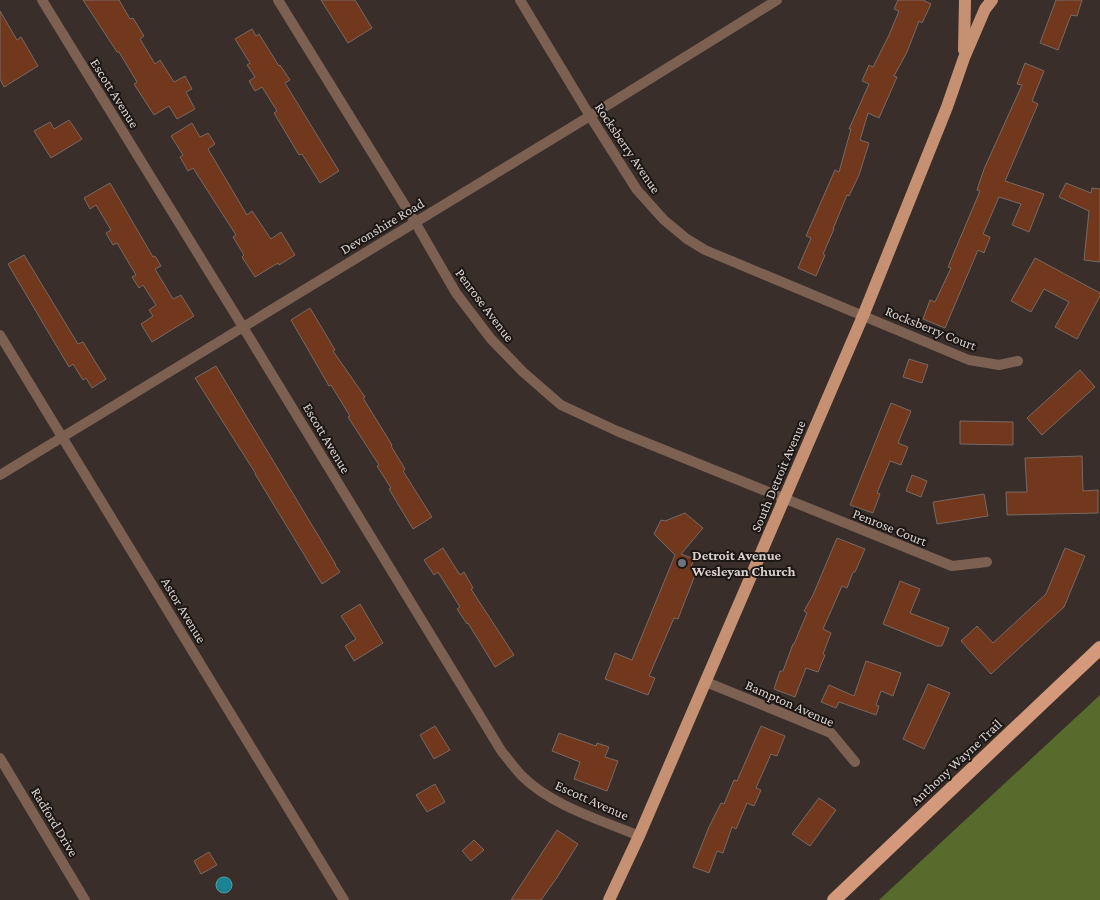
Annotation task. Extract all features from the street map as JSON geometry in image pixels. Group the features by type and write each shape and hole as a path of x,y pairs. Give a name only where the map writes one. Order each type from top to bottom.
{"highway":[{"name":"Anthony Wayne Trail","path":"834,900 1100,648"}],"main road":[{"name":"South Detroit Avenue","path":"964,58 965,0"},
{"name":"South Detroit Avenue","path":"609,900 640,836 864,316 947,107 964,58 985,9 992,0"}],"street":[{"name":"Escott Avenue","path":"42,0 502,752 522,777 545,795 640,836"},
{"name":"Penrose Avenue","path":"278,0 415,222 456,293 492,339 523,372 561,405 617,431 784,500"},
{"name":"Rocksberry Avenue","path":"520,0 637,190 664,220 687,239 705,250 864,316"},
{"name":"Devonshire Road","path":"0,475 777,0"},
{"name":"Rocksberry Court","path":"864,316 969,360 999,365 1018,361"},
{"name":"Astor Avenue","path":"0,335 344,900"},
{"name":"Penrose Court","path":"784,500 952,566 987,562"},
{"name":"Bampton Avenue","path":"706,682 831,733 855,762"},
{"name":"Radford Drive","path":"0,758 85,900"}],"green space":[{"path":"1100,695 1100,900 879,900"}],"water":[{"path":"221,877 227,877 232,882 230,891 221,893 216,888 216,882"}],"building":[{"path":"83,0 119,0 130,19 133,18 144,36 140,39 155,64 160,60 174,82 185,76 192,89 186,92 195,109 177,119 169,106 154,115 134,84 137,82 119,52 117,52"},
{"path":"321,0 355,0 372,28 348,43"},
{"path":"898,0 923,0 931,4 922,23 919,21 907,52 894,76 897,77 879,118 868,113 860,140 869,143 859,175 849,196 847,195 816,276 798,268 811,238 806,236 835,170 839,172 851,129 849,129 869,84 862,81 869,65 873,67 889,35 899,11 894,9"},
{"path":"1056,0 1082,0 1077,16 1071,15 1058,50 1040,43"},
{"path":"0,11 17,40 21,37 38,66 4,87 0,79"},
{"path":"252,29 256,36 259,34 290,80 285,83 339,171 320,183 302,154 299,155 274,113 277,111 262,87 255,91 249,81 255,77 247,65 250,63 235,39"},
{"path":"1025,63 1044,71 1032,101 1038,104 1005,181 1044,194 1029,232 1012,225 1021,204 999,197 983,234 990,237 984,253 978,250 945,328 923,319 930,300 935,302 951,268 948,267 980,191 977,190 984,169 1022,85 1017,84"},
{"path":"69,120 82,139 51,158 34,131 50,122 54,129"},
{"path":"192,123 200,137 208,133 215,144 208,149 247,215 252,211 271,239 281,232 295,255 255,277 242,257 244,255 233,237 236,235 193,168 188,171 180,157 183,155 171,136"},
{"path":"110,183 153,257 155,256 161,266 155,269 173,299 181,295 194,316 152,342 141,324 153,316 149,310 156,305 143,285 139,288 132,277 136,275 117,243 113,245 106,233 111,230 96,205 90,209 84,198"},
{"path":"1066,183 1091,193 1092,188 1100,189 1100,262 1084,260 1089,211 1059,197"},
{"path":"24,255 78,344 83,342 106,379 92,388 86,378 83,380 73,364 69,367 8,264"},
{"path":"1035,258 1100,293 1077,339 1055,327 1069,302 1044,289 1031,312 1011,301"},
{"path":"310,308 335,350 333,351 365,397 363,398 405,469 403,471 432,517 413,529 389,489 391,488 377,466 379,465 348,417 350,416 331,385 329,386 291,320"},
{"path":"909,359 928,365 922,383 903,377"},
{"path":"216,366 340,572 322,584 256,474 195,378"},
{"path":"1080,370 1095,387 1042,435 1027,418"},
{"path":"891,403 911,411 898,443 908,447 901,465 890,461 877,493 880,494 873,513 850,505"},
{"path":"960,421 1013,422 1013,445 960,444"},
{"path":"1082,456 1083,491 1098,490 1098,513 1007,515 1006,492 1027,492 1025,458"},
{"path":"912,475 927,481 921,497 906,491"},
{"path":"984,494 988,516 937,524 933,502"},
{"path":"685,513 703,528 681,554 694,559 691,567 697,570 678,619 674,618 649,676 655,678 648,695 605,679 615,653 632,660 675,555 654,534 661,520 665,521"},
{"path":"837,538 865,549 847,588 842,586 823,629 831,633 818,672 806,668 795,697 774,689 780,671 783,671 807,613 804,611 813,595"},
{"path":"443,548 460,575 464,572 473,588 471,589 514,655 495,667 468,623 457,609 460,607 438,572 434,575 424,560"},
{"path":"1065,548 1085,556 1064,607 991,674 961,641 977,626 993,643 1046,594"},
{"path":"900,581 920,589 910,613 949,628 942,646 937,646 883,624"},
{"path":"360,604 383,643 354,661 345,646 356,639 341,616"},
{"path":"866,661 901,673 893,696 881,691 876,705 879,706 876,715 839,702 836,708 821,702 829,685 854,696"},
{"path":"928,684 950,693 924,749 903,739"},
{"path":"435,726 450,750 434,759 420,735"},
{"path":"761,726 785,736 777,756 771,754 756,788 761,790 754,806 747,803 736,829 732,827 723,853 717,851 709,873 693,867 709,827 721,803 724,804 734,780 737,781"},
{"path":"559,733 596,746 597,743 609,747 605,757 618,761 607,791 574,779 580,762 552,751"},
{"path":"435,784 445,802 427,812 416,795"},
{"path":"819,798 836,810 810,846 792,834"},
{"path":"557,830 578,844 556,879 541,900 511,900"},
{"path":"474,840 484,850 471,861 462,851"},
{"path":"209,852 217,865 201,874 194,861"}],"place":[{"name":"Detroit Avenue Wesleyan Church","path":"682,563"}]}
